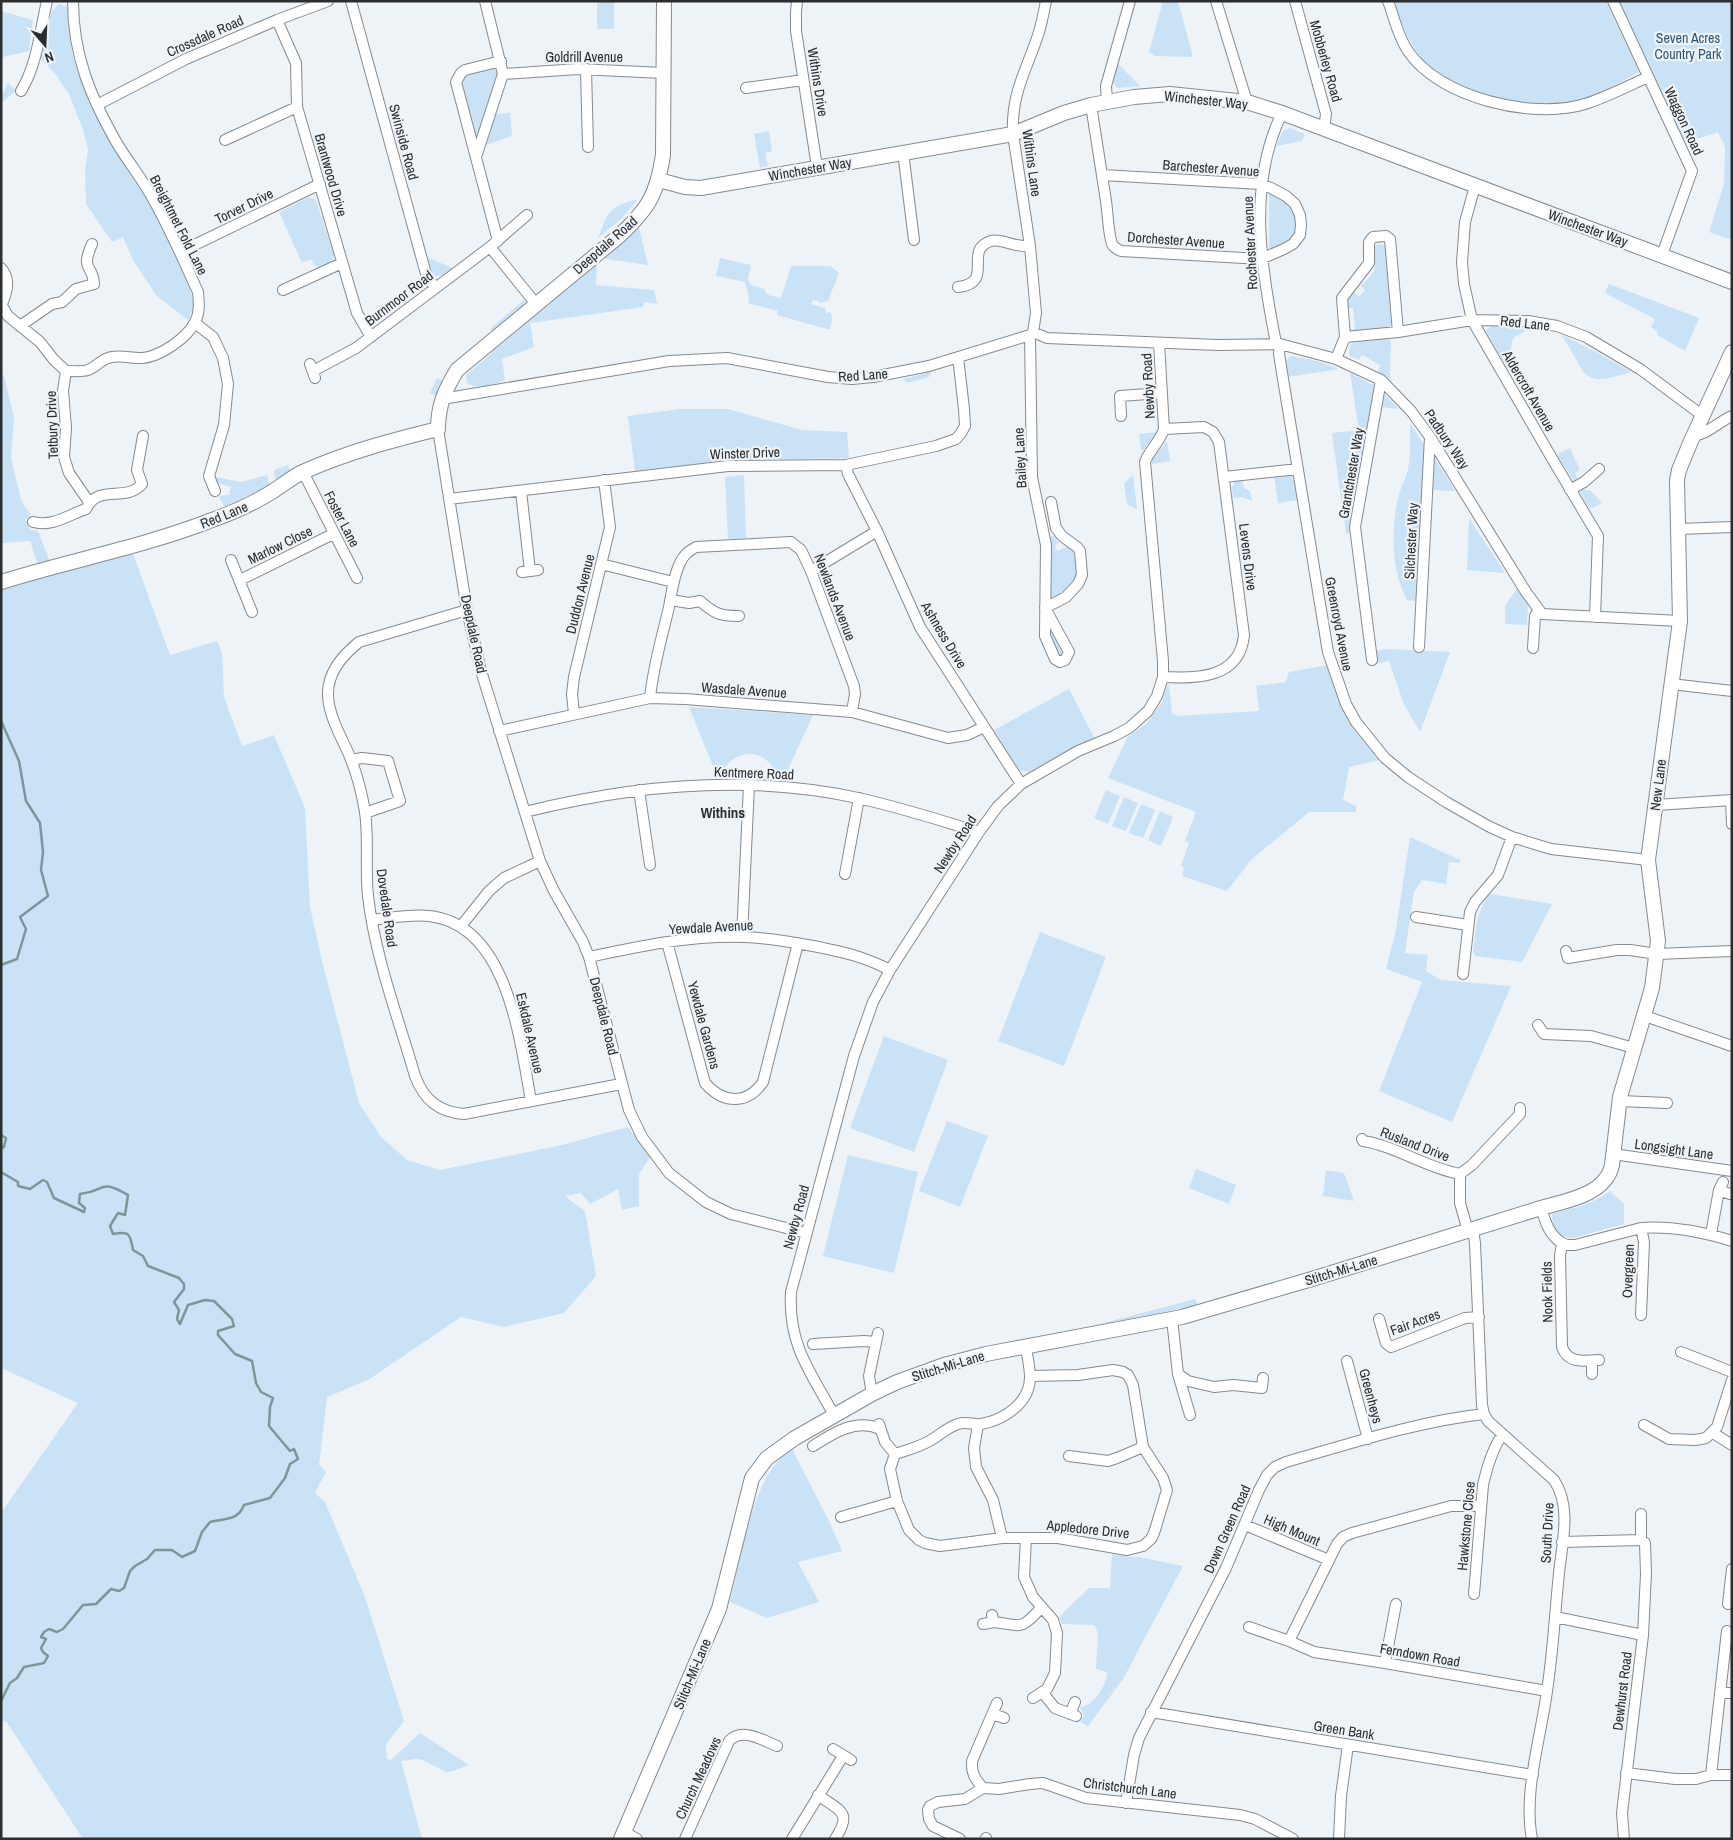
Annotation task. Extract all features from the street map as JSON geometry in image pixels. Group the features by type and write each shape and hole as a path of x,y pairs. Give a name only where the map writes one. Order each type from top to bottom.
{"street":[{"path":"20,91 28,78 33,64 47,1"},
{"name":"Breightmet Fold Lane","path":"72,1 76,48 82,68 97,105 118,145 153,198 198,292 200,306 195,323"},
{"name":"Crossdale Road","path":"97,105 186,59 315,3 328,1"},
{"name":"Swinside Road","path":"351,1 426,274 435,288"},
{"path":"476,157 504,74 485,1"},
{"name":"Deepdale Road","path":"664,1 663,155 659,180 651,199 637,219 457,370 442,399 438,413 438,429 467,610 481,671 540,861 589,957 629,1110 642,1137 669,1173 706,1202 731,1214 806,1233"},
{"name":"Withins Drive","path":"797,1 796,31 817,168"},
{"name":"Withins Lane","path":"1032,333 1036,313 1030,246 1012,116 1014,99 1039,32 1046,1"},
{"path":"1107,101 1106,86 1130,1"},
{"path":"1216,1 1247,102"},
{"name":"Mobberley Road","path":"1295,1 1326,114 1324,129"},
{"path":"1388,1 1406,48 1425,69 1436,79 1460,91 1490,101 1522,108 1552,108 1584,104 1648,77"},
{"name":"Waggon Road","path":"1613,1 1692,171 1662,255"},
{"name":"Brantwood Drive","path":"276,20 297,68 297,107 342,263 357,313 371,337"},
{"path":"501,61 465,70 456,82 476,157 494,244 536,304"},
{"path":"586,69 588,147"},
{"name":"Goldrill Avenue","path":"504,74 586,69 664,72"},
{"path":"746,88 803,80"},
{"name":"Winchester Way","path":"659,180 684,187 701,188 1013,134 1064,113 1091,105 1134,96 1170,94 1247,102 1282,113 1732,282"},
{"name":"Dorchester Avenue","path":"1091,105 1112,243 1115,248 1121,251 1262,259"},
{"path":"226,140 297,107"},
{"name":"Rochester Avenue","path":"1278,343 1266,292 1262,259 1261,184 1274,129 1282,113"},
{"path":"903,152 914,240"},
{"name":"Barchester Avenue","path":"1102,175 1261,184 1271,188 1295,204 1301,225 1300,235 1293,244 1262,259"},
{"name":"Torver Drive","path":"180,252 320,184"},
{"name":"Aldercroft Avenue","path":"1475,186 1465,222 1462,262 1464,284 1472,320 1598,536 1595,617"},
{"name":"Burnmoor Road","path":"313,371 348,353 371,337 494,244 524,218 514,212"},
{"path":"1336,359 1345,337 1342,298 1369,263 1368,242 1373,237 1386,236 1390,239 1398,332"},
{"path":"958,287 971,285 976,280 978,255 986,243 996,240 1022,247 1030,246"},
{"path":"20,326 52,304 62,302 76,289 98,285 86,265 86,257 91,242"},
{"path":"283,290 342,263"},
{"path":"309,265 313,276"},
{"path":"1,268 6,276 7,292 1,304 8,316 40,342 54,360 66,371 79,372 89,370 109,358 157,356 175,343 195,323 213,337 223,358 228,384 224,425 210,476 215,491"},
{"name":"Red Lane","path":"1345,337 1398,332 1472,320 1528,321 1557,326 1586,338 1706,410 1728,417"},
{"path":"1032,333 1047,338 1159,343 1218,345 1278,343"},
{"name":"Red Lane","path":"442,399 670,361 736,358 828,377 852,379 906,371 958,357 1032,333"},
{"name":"Bailey Lane","path":"1032,333 1032,477 1046,546 1045,608 1066,596 1081,580 1082,575 1080,551 1074,543 1064,542 1056,528 1051,502"},
{"name":"Newby Road","path":"834,1415 801,1356 791,1323 791,1292 854,1056 873,1002 890,970 979,832 998,806 1021,784 1078,751 1129,728 1148,711 1157,696 1163,676 1164,661 1145,462 1164,429 1159,343"},
{"name":"Padbury Way","path":"1278,343 1336,359 1381,380 1411,411 1430,437 1538,611"},
{"name":"Greenroyd Avenue","path":"1278,343 1328,652 1346,704 1356,722 1385,758 1408,778 1488,826 1512,837 1551,849 1648,860"},
{"name":"New Lane","path":"1613,1154 1620,1101 1655,976 1658,932 1648,860 1680,621 1677,480 1679,470 1732,352"},
{"name":"Winster Drive","path":"449,499 728,466 846,465 936,446 956,439 962,433 965,418 958,357"},
{"name":"Tetbury Drive","path":"66,371 63,390 66,428 64,457 69,473 89,502"},
{"name":"Grantchester Way","path":"1372,660 1355,527 1381,380"},
{"path":"1122,416 1120,396 1161,393"},
{"path":"1694,436 1706,432 1728,417"},
{"name":"Levens Drive","path":"1163,676 1176,678 1211,674 1223,670 1236,659 1243,645 1244,635 1219,442 1213,432 1204,427 1164,429"},
{"name":"Red Lane","path":"1,582 158,540 261,499 303,472 374,444 438,429"},
{"path":"33,522 42,524 57,522 71,514 86,509 89,502 101,495 124,492 130,494 137,491 142,484 137,470 142,433"},
{"name":"Silchester Way","path":"1419,647 1430,437"},
{"name":"Ashness Drive","path":"846,465 848,474 877,531 920,627 1021,784"},
{"path":"1224,477 1298,469"},
{"path":"1570,490 1584,482 1599,469"},
{"name":"Foster Lane","path":"303,472 357,578"},
{"name":"Duddon Avenue","path":"574,714 572,694 574,677 610,527 604,480"},
{"path":"521,490 530,571"},
{"path":"1679,529 1732,527"},
{"path":"811,571 877,531"},
{"name":"Marlow Close","path":"240,580 333,534"},
{"name":"Newlands Avenue","path":"650,698 652,681 671,600 673,582 686,553 696,547 791,542 802,550 854,686 855,694 852,712"},
{"path":"231,560 252,612"},
{"path":"601,564 673,582"},
{"path":"700,601 702,590"},
{"path":"671,600 688,603 700,601"},
{"path":"700,601 711,611 719,615 740,616"},
{"name":"Dovedale Road","path":"467,610 359,642 345,654 335,668 328,696 331,711 351,760 365,813 366,867 378,952 415,1076 428,1100 441,1109 464,1114 621,1084"},
{"path":"1533,648 1535,616 1538,611 1546,616 1680,621"},
{"path":"1671,684 1732,691"},
{"name":"Wasdale Avenue","path":"499,731 650,698 852,712 948,738 966,735 984,727"},
{"path":"351,760 362,758 388,761 400,801 365,813"},
{"name":"Kentmere Road","path":"524,812 601,795 639,790 711,785 780,786 858,798 979,832"},
{"path":"742,937 749,785"},
{"path":"639,790 650,866"},
{"path":"845,875 858,798"},
{"path":"1656,805 1732,800 1732,824"},
{"path":"1462,974 1469,962 1468,925 1470,912 1475,902 1498,875 1512,837"},
{"path":"461,926 483,898 504,878 540,861"},
{"name":"Eskdale Avenue","path":"372,920 430,916 461,926 487,954 509,996 516,1019 531,1102"},
{"path":"1416,917 1468,925"},
{"name":"Yewdale Avenue","path":"589,957 668,942 742,937 798,943 862,957 890,970"},
{"name":"Yewdale Gardens","path":"668,942 705,1083 721,1097 730,1099 749,1096 757,1091 764,1082 798,943"},
{"path":"1566,950 1568,958 1617,950 1657,954 1732,951"},
{"path":"1645,1016 1732,1046"},
{"path":"1538,1025 1544,1034 1591,1036 1634,1048"},
{"path":"1620,1101 1667,1103"},
{"name":"Rusland Drive","path":"1362,1139 1440,1170 1460,1174 1472,1165 1520,1114 1520,1108"},
{"name":"Longsight Lane","path":"1613,1154 1732,1170"},
{"name":"Stitch-Mi-Lane","path":"622,1835 719,1609 752,1478 763,1463 778,1450 872,1394 897,1382 944,1365 967,1358 1026,1346 1172,1319 1273,1291 1578,1197 1597,1187 1611,1171 1613,1154"},
{"name":"Rusland Drive","path":"1460,1174 1460,1203 1470,1231"},
{"path":"1711,1234 1721,1186 1730,1194"},
{"name":"Nook Fields","path":"1541,1208 1549,1230 1562,1243 1560,1256 1562,1347 1567,1356 1572,1359 1596,1360 1592,1374"},
{"path":"1562,1243 1575,1245 1641,1228 1661,1228 1711,1234 1732,1241"},
{"name":"Overgreen","path":"1640,1315 1644,1242 1641,1228"},
{"path":"1470,1231 1475,1244 1482,1405 1484,1414"},
{"name":"Fair Acres","path":"1379,1320 1386,1343 1391,1346 1464,1318 1479,1317"},
{"path":"1172,1319 1178,1374 1190,1415"},
{"path":"817,1347 877,1338 869,1376 872,1394"},
{"path":"813,1446 834,1432 866,1425 879,1425 885,1442 895,1454 920,1446 960,1423 978,1425 998,1419 1016,1408 1027,1393 1030,1376 1026,1346"},
{"path":"1681,1353 1732,1372"},
{"name":"Greenheys","path":"1347,1361 1368,1438"},
{"name":"Appledore Drive","path":"895,1454 890,1466 897,1501 909,1530 925,1543 949,1546 1002,1538 1058,1538 1127,1550 1143,1546 1151,1539 1154,1533 1167,1490 1163,1478 1143,1447 1133,1386 1128,1376 1123,1372 1113,1370 1078,1375 1030,1376"},
{"path":"1178,1374 1188,1381 1214,1387 1233,1385 1262,1388 1263,1378"},
{"path":"1644,1425 1669,1440 1702,1439 1713,1433 1717,1427 1732,1380"},
{"name":"South Drive","path":"1484,1414 1488,1421 1502,1435 1543,1470 1559,1488 1564,1505 1547,1690 1533,1774 1530,1821 1532,1839"},
{"name":"Down Green Road","path":"1126,1803 1134,1755 1139,1738 1226,1568 1267,1475 1274,1468 1286,1462 1368,1438 1460,1416 1484,1414"},
{"path":"1654,1431 1660,1422"},
{"path":"978,1425 974,1448 976,1467 994,1504 1002,1538"},
{"path":"1713,1433 1732,1445"},
{"name":"Hawkstone Close","path":"1474,1594 1480,1506 1486,1469 1496,1444 1502,1435"},
{"path":"1069,1455 1108,1461 1143,1447"},
{"path":"846,1513 897,1501"},
{"path":"1289,1641 1339,1540 1352,1532 1451,1506 1480,1506"},
{"path":"1641,1514 1641,1540"},
{"name":"High Mount","path":"1245,1525 1329,1560"},
{"path":"1026,1538 1024,1577 1033,1597 1053,1620 1056,1633 1055,1673 1049,1686 1043,1693 1033,1698"},
{"path":"1562,1542 1644,1541 1646,1547 1643,1635"},
{"path":"1728,1604 1732,1569"},
{"path":"1385,1663 1396,1604"},
{"path":"983,1624 993,1619 1021,1626 1026,1624 1041,1608"},
{"name":"Dewhurst Road","path":"1555,1617 1643,1635 1622,1813 1624,1839"},
{"name":"Ferndown Road","path":"1250,1627 1317,1653 1547,1690"},
{"path":"1711,1775 1727,1631"},
{"path":"1043,1693 1055,1708 1073,1715 1075,1702"},
{"path":"1721,1693 1732,1693"},
{"path":"960,1839 933,1826 928,1819 928,1810 930,1806 938,1802 965,1799 984,1788 975,1778 972,1761 997,1703"},
{"name":"Green Bank","path":"1151,1712 1533,1774"},
{"path":"993,1714 1004,1718"},
{"name":"Church Meadows","path":"685,1839 729,1741 736,1735 745,1734 772,1741"},
{"path":"1339,1839 1341,1796 1348,1745"},
{"path":"795,1838 818,1795 847,1758 833,1749"},
{"path":"1626,1773 1675,1779 1696,1779 1711,1775 1732,1776"},
{"name":"Christchurch Lane","path":"984,1788 999,1789 1043,1783 1086,1798 1240,1814 1255,1819 1293,1839"},
{"path":"818,1795 840,1811 844,1818 843,1826 835,1839"},
{"path":"622,1835 637,1839"}],"green space":[{"path":"597,1 614,1 614,29 597,29"},
{"path":"1163,1 1178,1 1193,57 1155,56 1149,52"},
{"path":"1393,1 1606,1 1639,72 1610,88 1580,100 1562,103 1521,102 1479,93 1459,86 1428,65 1411,43"},
{"name":"Seven Acres Country Park","path":"1619,1 1732,1 1732,240 1709,232 1724,184 1725,147 1718,132 1685,143"},
{"path":"59,4 66,6 68,9 72,53 78,73 112,145 144,191 188,281 194,305 188,320 156,295 133,260 123,237 112,242 86,204 85,170 88,149 83,130 69,94 39,54 52,11"},
{"path":"1,11 33,20 29,51 3,57 1,49"},
{"path":"1118,64 1140,86 1117,88 1113,79"},
{"path":"490,68 496,70 498,75 479,136 475,137 460,86 463,77 466,75"},
{"path":"8,83 16,90 1,103 1,98"},
{"path":"510,113 512,136 486,145 496,114"},
{"path":"1290,128 1305,134 1302,141 1276,146 1283,131"},
{"path":"769,131 772,151 765,153 768,166 760,168 754,134"},
{"path":"1269,191 1290,204 1298,219 1296,235 1291,242 1269,254"},
{"path":"309,197 316,200 334,255 331,262 319,267 314,265 311,259 302,263 279,212"},
{"path":"638,199 621,219 598,238 611,211 616,207"},
{"path":"637,219 648,265 593,257"},
{"path":"1375,245 1385,246 1393,323 1388,329 1349,333 1348,330 1355,329 1353,308 1347,308 1348,298 1354,292 1359,297 1365,290 1361,286 1374,270 1374,248"},
{"path":"427,257 452,268 444,275 436,276 431,272"},
{"path":"720,258 751,265 748,279 751,285 764,289 768,295 781,298 791,266 830,266 839,273 828,301 819,303 819,301 813,300 811,304 825,308 826,313 831,312 830,330 777,315 778,311 748,303 749,298 745,282 716,276"},
{"path":"597,266 596,285 654,290 657,304 644,302 643,307 530,323 534,347 502,359 505,380 481,386 467,383 466,375 491,352"},
{"path":"1609,284 1699,318 1685,351 1657,335 1658,332 1651,327 1655,319 1605,293"},
{"path":"526,298 525,305 493,333 490,329"},
{"path":"1494,325 1532,327 1513,338 1507,368 1486,330"},
{"path":"1562,335 1631,372 1600,379 1589,377 1584,373"},
{"path":"1391,337 1390,379 1378,371 1380,365 1362,355 1359,360 1350,356 1351,344 1355,342"},
{"path":"1292,356 1317,361 1339,369 1288,377 1286,362"},
{"path":"931,372 929,377 907,383 903,379"},
{"path":"1,373 4,376 14,417 11,458 21,499 31,514 26,520 30,530 38,531 50,562 38,565 30,541 1,543"},
{"path":"1350,373 1377,387 1352,533 1346,534 1332,433 1359,430"},
{"path":"437,378 444,381 437,396 430,393"},
{"path":"1384,395 1386,396 1399,409 1380,407"},
{"path":"679,409 728,409 802,430 847,432 849,458 728,460 635,471 628,416"},
{"path":"1410,423 1425,446 1417,601 1407,600 1398,576 1394,550 1396,511 1399,494 1409,464"},
{"path":"1157,432 1143,450 1141,450 1139,434"},
{"path":"1167,441 1170,461 1152,464 1152,459"},
{"path":"1570,448 1580,470 1575,473 1578,480 1575,482 1558,456 1559,453"},
{"path":"1434,457 1455,491 1431,490"},
{"path":"288,465 291,476 276,483 274,470"},
{"path":"267,475 270,488 226,510 219,496 229,495 231,487 219,483 215,477 241,482"},
{"path":"744,475 746,538 728,539 725,477"},
{"path":"1133,475 1137,509 1127,504 1124,483"},
{"path":"1289,475 1295,480 1298,500 1278,503 1274,476"},
{"path":"1242,480 1244,488 1250,491 1252,501 1242,497 1233,498 1232,487 1235,482"},
{"path":"1582,490 1590,490 1602,503 1590,509 1580,492"},
{"path":"1469,518 1505,573 1467,570"},
{"path":"1054,536 1058,543 1055,546 1057,551 1067,547 1073,549 1077,575 1062,593 1050,599 1046,537"},
{"path":"132,551 170,655 217,641 222,653 224,697 242,746 274,735 305,808 310,907 359,1103 381,1137 407,1160 440,1170 562,1145 628,1127 651,1156 639,1174 639,1206 622,1210 618,1189 590,1204 581,1193 565,1196 585,1211 596,1276 564,1313 504,1327 461,1317 368,1380 327,1397 319,1465 326,1472 315,1493 325,1502 365,1597 404,1721 386,1744 387,1759 391,1760 420,1733 469,1765 446,1772 423,1760 401,1761 422,1839 83,1839 6,1721 1,1722 1,1513 78,1403 1,1368 1,588"},
{"path":"1517,588 1528,605 1527,625 1505,624 1505,606"},
{"path":"1050,625 1064,652 1063,655 1058,655 1049,638"},
{"path":"1385,649 1450,652 1420,732 1403,702 1389,661 1375,664 1374,652"},
{"path":"1327,665 1336,693 1347,716 1361,738 1380,760 1349,767 1343,800 1356,806 1356,812 1309,812 1251,860 1227,891 1182,876 1184,868 1181,866 1189,843 1185,841 1196,812 1108,778 1127,738 1147,723 1162,703 1167,685 1169,686 1172,713 1178,716 1259,711 1256,686 1286,682 1289,672"},
{"path":"1069,689 1095,739 1030,772 1019,771 994,730"},
{"path":"689,707 813,715 785,776 776,775 772,766 766,760 750,754 734,759 723,773 716,774"},
{"path":"736,775 764,776 759,781 740,781"},
{"path":"1106,790 1120,796 1108,824 1094,818"},
{"path":"1124,797 1138,803 1126,831 1112,826"},
{"path":"1141,804 1155,810 1143,838 1129,833"},
{"path":"1160,811 1173,817 1161,846 1148,840"},
{"path":"1410,837 1460,860 1460,863 1449,862 1446,884 1422,880 1414,892 1405,953 1428,955 1426,971 1441,980 1511,986 1452,1122 1379,1091 1422,982 1386,969 1396,930"},
{"path":"1490,894 1552,904 1522,962 1475,956 1473,952 1479,914"},
{"path":"1040,932 1106,957 1064,1066 998,1041"},
{"path":"884,1036 948,1060 914,1152 850,1128"},
{"path":"947,1121 988,1136 960,1207 919,1191"},
{"path":"848,1155 918,1172 894,1273 823,1256"},
{"path":"1196,1169 1236,1185 1229,1204 1189,1188"},
{"path":"1326,1170 1344,1173 1354,1201 1323,1196"},
{"path":"1610,1191 1624,1204 1624,1224 1573,1238 1560,1234 1555,1228 1552,1215 1590,1202"},
{"path":"1195,1299 1198,1305 1077,1330"},
{"path":"792,1449 830,1523 842,1551 798,1562 819,1602 767,1618 730,1602 743,1541 757,1497 778,1461"},
{"path":"1112,1554 1139,1557 1183,1566 1123,1679 1088,1726 1080,1722 1084,1716 1080,1707 1092,1702 1104,1685 1107,1676 1107,1672 1096,1669 1098,1633 1094,1625 1062,1624 1059,1617 1089,1588 1110,1588"}],"waterway":[{"path":"1,721 19,761 26,801 40,823 43,852 41,870 48,896 20,917 26,929 17,959 1,965"},
{"path":"1,1135 6,1138 4,1147 1,1148"},
{"path":"1,1172 18,1182 18,1186 30,1189 43,1180 47,1182 54,1198 84,1212 85,1208 79,1203 80,1194 107,1186 128,1195 125,1215 118,1213 110,1226 113,1234 123,1233 128,1235 133,1250 143,1256 148,1266 179,1278 184,1284 184,1289 174,1302 179,1310 177,1319 180,1324 188,1305 205,1300 214,1301 232,1319 234,1326 218,1331 218,1335 235,1354 252,1361 256,1383 261,1392 273,1398 270,1407 269,1426 290,1451 294,1449 298,1459 290,1464 285,1478 270,1498 244,1505 235,1516 210,1522 202,1532 195,1551 182,1557 172,1550 155,1550 147,1559 130,1571 124,1588 119,1591 111,1589 96,1604 83,1605 63,1629 57,1632 49,1629 44,1632 41,1637 46,1639 41,1648 48,1656 44,1663 24,1667 17,1678 10,1683 1,1701"}],"district":[{"name":"Withins","path":"723,813"}]}
